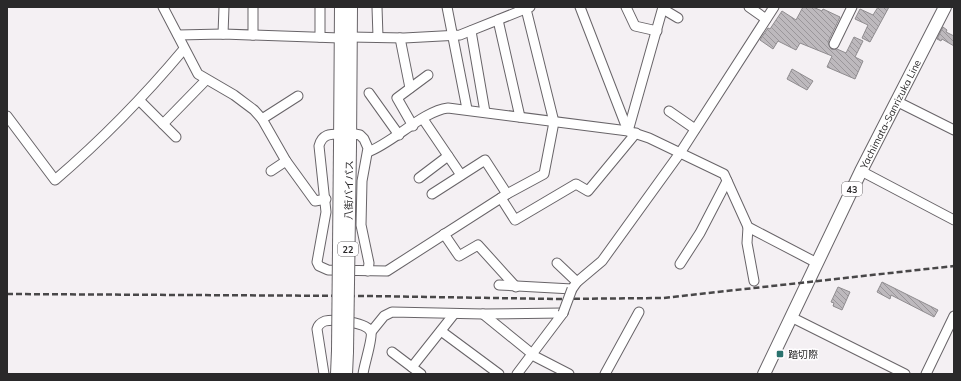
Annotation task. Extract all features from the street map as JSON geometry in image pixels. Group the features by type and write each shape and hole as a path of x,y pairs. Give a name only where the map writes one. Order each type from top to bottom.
{"main road":[{"name":"八街バイパス","path":"341,7 345,37 342,352 346,374"},
{"name":"八街バイパス","path":"345,37 351,7"},
{"name":"Yachimata-Sanrizuka Line","path":"764,374 861,171 945,7"},
{"name":"八街バイパス","path":"337,374 342,352"}],"street":[{"path":"163,7 198,74 246,102 262,119 286,161 315,202 326,199"},
{"path":"223,34 224,7"},
{"path":"253,7 253,35"},
{"path":"320,7 320,36"},
{"path":"377,7 378,37"},
{"path":"447,7 467,109"},
{"path":"580,7 632,132"},
{"path":"626,7 635,26 657,32"},
{"path":"749,7 766,19"},
{"path":"517,374 562,313 575,285 602,261 680,153 774,7"},
{"path":"834,44 852,7"},
{"path":"178,35 223,34 400,38 452,36 471,31 528,8 554,122 544,174 504,196 387,270 368,271 328,270 319,266 318,256 326,224 326,199 319,146 323,137 329,134 345,133 360,136 367,143 368,152 364,163 362,181 361,225 370,263 368,271"},
{"path":"432,194 484,160 504,196 515,220 576,184 588,191 632,132 663,8 678,18"},
{"path":"498,20 520,117"},
{"path":"471,31 486,112"},
{"path":"400,38 410,88"},
{"path":"7,116 10,127 55,180 84,155 140,101 184,49"},
{"path":"413,126 397,98 428,75"},
{"path":"163,124 206,80"},
{"path":"369,93 399,135"},
{"path":"262,119 298,96"},
{"path":"140,101 176,137"},
{"path":"896,101 954,130"},
{"path":"368,152 380,148 422,119 443,108 467,109 632,132 724,174 748,227 747,243 754,281"},
{"path":"670,111 695,129"},
{"path":"422,119 461,175"},
{"path":"419,178 448,156"},
{"path":"271,171 286,161"},
{"path":"861,171 954,220"},
{"path":"680,264 700,233 727,181"},
{"path":"748,227 817,263"},
{"path":"444,234 459,256 478,245 516,287"},
{"path":"557,263 575,285"},
{"path":"499,285 516,287 575,285"},
{"path":"371,332 384,316 392,312 454,314 562,313"},
{"path":"605,374 639,312"},
{"path":"412,367 454,314"},
{"path":"483,314 533,353 536,357 569,374"},
{"path":"926,374 954,316"},
{"path":"792,317 905,374"},
{"path":"324,374 317,334 320,323 326,321 363,324 371,332 372,340 363,374"},
{"path":"441,331 499,374"},
{"path":"392,352 421,374"}],"building":[{"path":"803,7 813,7 822,11 823,9 840,17 828,42 831,49 837,49 846,53 854,37 863,41 855,57 863,61 855,79 827,67 832,56 800,43 796,50 778,41 773,49 760,40 768,28 770,29 782,11 796,20"},
{"path":"878,7 889,7 870,42 862,38 868,25 855,19 860,9 873,15"},
{"path":"943,27 947,30 946,32 954,36 954,46 942,39 941,41 937,39"},
{"path":"792,69 813,81 807,90 787,79"},
{"path":"882,282 938,310 934,317 891,295 890,299 877,292"},
{"path":"838,287 850,292 842,310 833,306 834,303 831,302"}],"railway":[{"path":"7,294 368,296 557,299 663,298 954,266"}],"place":[{"name":"踏切際","path":"780,354"}]}
